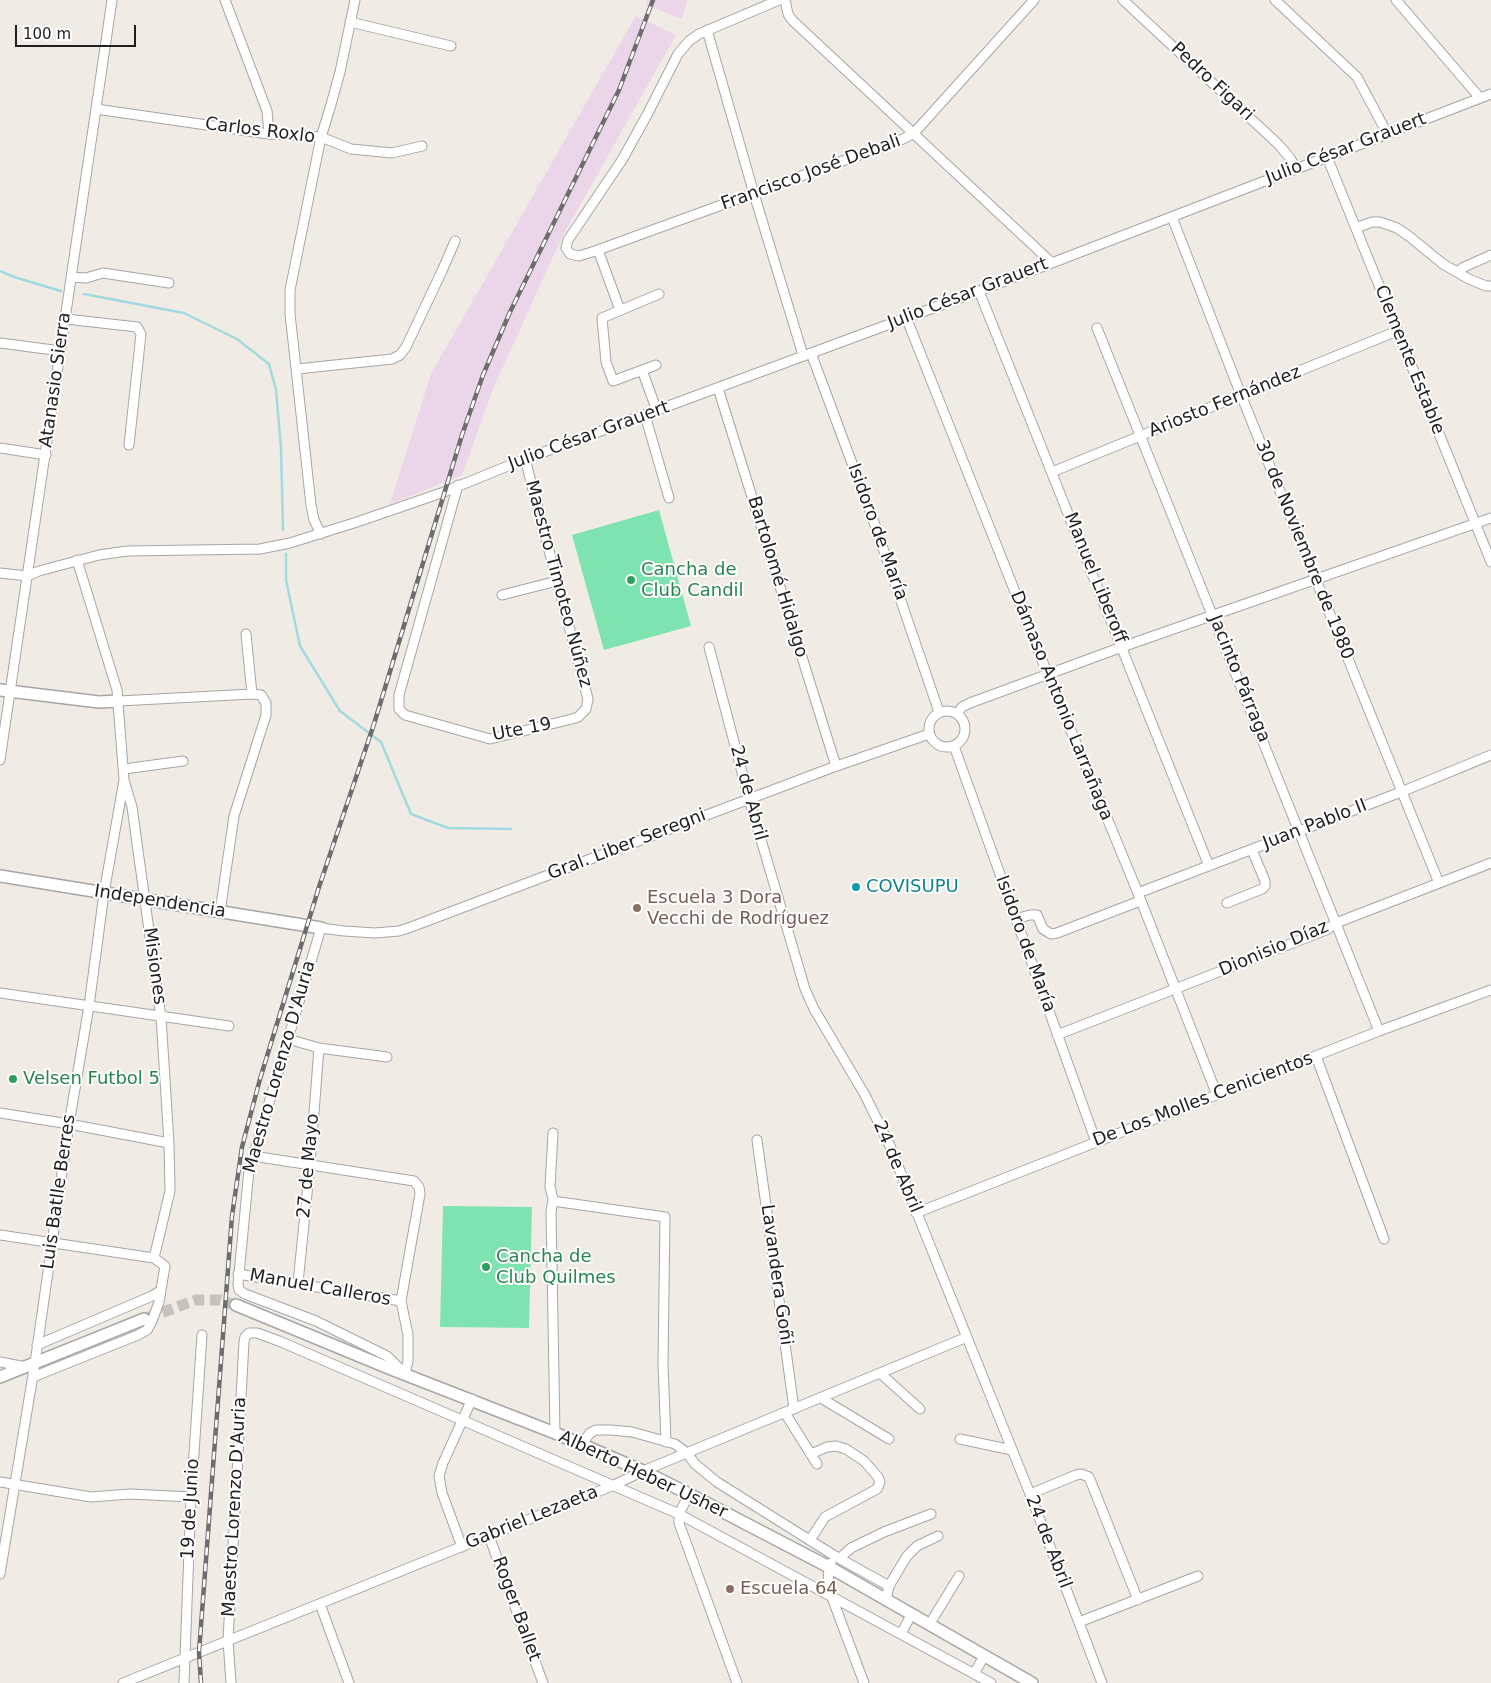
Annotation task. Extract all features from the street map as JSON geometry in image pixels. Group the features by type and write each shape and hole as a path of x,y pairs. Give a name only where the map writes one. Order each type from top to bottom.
{"street":[{"name":"Atanasio Sierra","path":"0,760 5,690 27,576 46,455 112,0"},
{"path":"225,0 267,111 269,134"},
{"path":"321,534 314,520 311,505 290,314 290,290 320,137 330,108 355,0"},
{"path":"707,30 779,0"},
{"path":"785,0 788,14 792,20 1051,262"},
{"name":"Francisco José Debali","path":"707,30 689,41 678,54 622,160 568,240 566,248 570,254 579,256 598,250 903,139 914,133 1034,0"},
{"name":"Pedro Figari","path":"1123,0 1278,144 1290,158 1296,169"},
{"path":"1274,0 1357,77 1387,133"},
{"path":"1396,0 1480,98"},
{"path":"350,22 450,46"},
{"name":"Isidoro de María","path":"707,30 754,194 807,354 875,525 939,712"},
{"name":"Julio César Grauert","path":"27,576 99,555 128,551 260,549 321,534 444,492 525,459 979,291 1491,94"},
{"name":"Carlos Roxlo","path":"96,109 269,134 320,137 351,149 392,153 422,146"},
{"name":"Clemente Estable","path":"1327,157 1491,562"},
{"name":"30 de Noviembre de 1980","path":"1172,216 1242,395 1439,883"},
{"path":"1356,228 1372,222 1380,222 1396,228 1443,264 1486,286 1491,286"},
{"path":"296,369 392,359 400,355 406,347 455,240"},
{"path":"598,250 620,310"},
{"path":"1458,272 1464,267 1491,255"},
{"path":"72,277 86,278 103,273 169,283"},
{"name":"Manuel Liberoff","path":"979,291 1209,866"},
{"path":"656,365 613,381 606,362 602,318 659,294"},
{"name":"Dámaso Antonio Larrañaga","path":"906,317 1217,1095"},
{"path":"66,319 137,326 142,334 129,445"},
{"name":"Jacinto Párraga","path":"1097,328 1379,1031"},
{"name":"Ariosto Fernández","path":"1052,472 1397,331"},
{"path":"0,343 61,351"},
{"path":"642,370 657,411"},
{"name":"Bartolomé Hidalgo","path":"718,388 836,766"},
{"path":"645,416 669,498"},
{"path":"0,448 46,455"},
{"name":"Maestro Timoteo Núñez","path":"525,459 586,692 588,704 586,709"},
{"name":"Ute 19","path":"458,485 399,695 399,709 405,715 490,739 566,721 578,716 586,709"},
{"path":"956,714 962,707 970,703 1048,674 1491,518"},
{"name":"Misiones","path":"77,560 115,681 119,701 124,780 132,807 161,1017 169,1142 170,1192 154,1258"},
{"path":"0,573 27,576"},
{"path":"502,595 557,581"},
{"path":"246,634 252,694"},
{"name":"24 de Abril","path":"709,647 749,798 805,990 814,1009 874,1111 890,1146 1030,1494 1102,1683"},
{"path":"5,690 99,702 261,695 266,703 266,715 234,816 220,912"},
{"path":"948,711 956,714 963,721 965,730 962,740 954,746 941,746 933,742 929,734 929,724 932,719 939,712 948,711"},
{"name":"Gral. Liber Seregni","path":"320,928 375,933 399,931 749,798 929,734"},
{"name":"Isidoro de María","path":"954,746 1096,1142"},
{"name":"Juan Pablo II","path":"1015,919 1034,914 1037,915 1043,929 1051,934 1057,933 1209,866 1491,755"},
{"path":"124,769 182,761"},
{"name":"Luis Batlle Berres","path":"0,1574 15,1485 31,1369 38,1345 51,1243 89,1006 104,893 124,780"},
{"path":"1227,903 1262,889 1265,886 1265,881 1252,850"},
{"name":"Dionisio Díaz","path":"1057,1035 1491,863"},
{"name":"Independencia","path":"0,876 320,928"},
{"name":"Maestro Lorenzo D'Auria","path":"320,928 249,1170 238,1284 240,1290 245,1294 316,1321 387,1356 405,1374"},
{"name":"De Los Molles Cenicientos","path":"916,1213 1379,1031 1491,990"},
{"path":"0,993 229,1026"},
{"path":"288,1038 319,1048 387,1057"},
{"name":"27 de Mayo","path":"298,1283 319,1048"},
{"path":"1316,1056 1384,1239"},
{"path":"0,1113 169,1142"},
{"path":"553,1133 550,1187 553,1201 551,1212 555,1433"},
{"name":"Lavandera Goñi","path":"757,1140 790,1411"},
{"path":"253,1156 414,1182 419,1187 420,1194 401,1301 408,1335 408,1362 405,1374"},
{"path":"553,1201 665,1217 663,1364 666,1442"},
{"path":"0,1235 154,1258 165,1266 156,1312 147,1330 138,1335 0,1377"},
{"name":"Manuel Calleros","path":"238,1274 401,1301"},
{"path":"38,1345 160,1291"},
{"name":"Alberto Heber Usher","path":"236,1304 405,1374 582,1444 643,1472 829,1567 1032,1683"},
{"path":"0,1362 31,1369 144,1319"},
{"name":"Maestro Lorenzo D'Auria","path":"231,1683 228,1640 244,1342 245,1337 249,1333"},
{"name":"Alberto Heber Usher","path":"249,1333 257,1333 279,1341 679,1514 988,1682"},
{"name":"19 de Junio","path":"184,1683 191,1497 202,1335"},
{"name":"Gabriel Lezaeta","path":"123,1683 612,1486 967,1337"},
{"path":"880,1373 920,1409"},
{"path":"820,1398 889,1439"},
{"path":"462,1547 442,1493 439,1476 443,1463 472,1400"},
{"path":"790,1411 816,1464"},
{"path":"582,1444 590,1433 596,1430 632,1432 675,1444 717,1482 838,1557 889,1586"},
{"path":"960,1439 1012,1450"},
{"path":"810,1540 825,1516 877,1489 880,1482 864,1461 846,1449 836,1446 827,1447 811,1454"},
{"path":"1030,1494 1076,1475 1081,1474 1089,1477 1138,1600"},
{"path":"0,1482 91,1497 130,1494 191,1497"},
{"path":"689,1494 679,1514 679,1523 738,1683"},
{"path":"864,1683 831,1595 828,1583 829,1567 838,1557 852,1548 884,1532 932,1514"},
{"name":"Roger Ballet","path":"489,1536 544,1683"},
{"path":"886,1600 889,1586 907,1556 917,1546 938,1536"},
{"path":"929,1625 959,1576"},
{"path":"1079,1622 1198,1576"},
{"path":"320,1604 349,1683"},
{"path":"901,1634 911,1615"},
{"path":"974,1674 984,1656"}],"shaded area":[{"path":"647,0 687,0 682,19 646,5"},
{"path":"636,16 676,35 562,237 493,389 462,475 390,504 431,374"}],"green space":[{"name":"Cancha de Club Candil","path":"659,510 691,626 604,650 572,535"},
{"name":"Cancha de Club Quilmes","path":"443,1206 532,1207 529,1328 440,1327"}],"waterway":[{"path":"0,271 61,291"},
{"path":"84,294 184,313 237,339 269,364 276,390 281,448 283,530"},
{"path":"286,554 286,580 300,646 340,711 381,742 411,814 448,828 511,829"}],"tunnel":[{"path":"147,1318 196,1300 220,1300 236,1305"}],"railway":[{"path":"201,1683 199,1652 232,1216 242,1147 260,1079 319,887 374,724 462,435 483,375 510,312 619,90 653,0"}],"place":[{"name":"Cancha de Club Candil","path":"631,580"},
{"name":"COVISUPU","path":"856,887"},
{"name":"Escuela 3 Dora Vecchi de Rodríguez","path":"637,908"},
{"name":"Velsen Futbol 5","path":"13,1079"},
{"name":"Cancha de Club Quilmes","path":"486,1267"},
{"name":"Escuela 64","path":"730,1589"}]}
